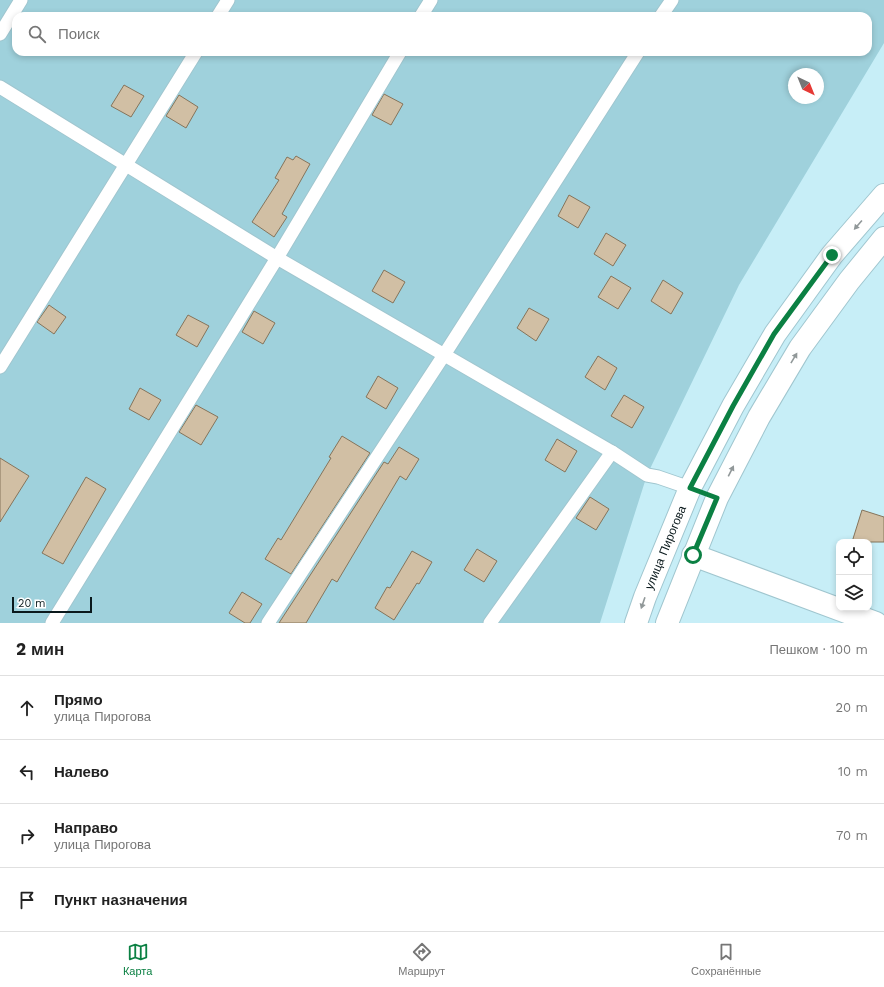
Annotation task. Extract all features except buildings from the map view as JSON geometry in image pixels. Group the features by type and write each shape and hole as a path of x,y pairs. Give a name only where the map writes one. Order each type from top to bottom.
{"main road":[{"name":"улица Пирогова","path":"636,623 645,597 690,488 733,406 774,334 832,255 884,195"},
{"path":"667,623 717,498 759,417 800,348 849,281 884,238"},
{"path":"690,488 717,498"},
{"path":"666,545 876,623"}],"lane":[{"path":"14,12 21,0"},
{"path":"220,12 228,0"},
{"path":"424,12 431,0"},
{"path":"664,12 672,0"},
{"path":"0,34 12,15"},
{"path":"0,367 194,56"},
{"path":"52,623 277,258 398,56"},
{"path":"268,623 444,355 635,56"},
{"path":"0,87 277,258 612,452 647,475 658,477 690,488"},
{"path":"490,623 612,452"}],"shaded area":[{"path":"0,0 884,0 884,43 739,285 647,475 600,623 0,623"}],"route":[{"path":"693,555 717,498 690,488 733,406 774,334 832,255"}]}
